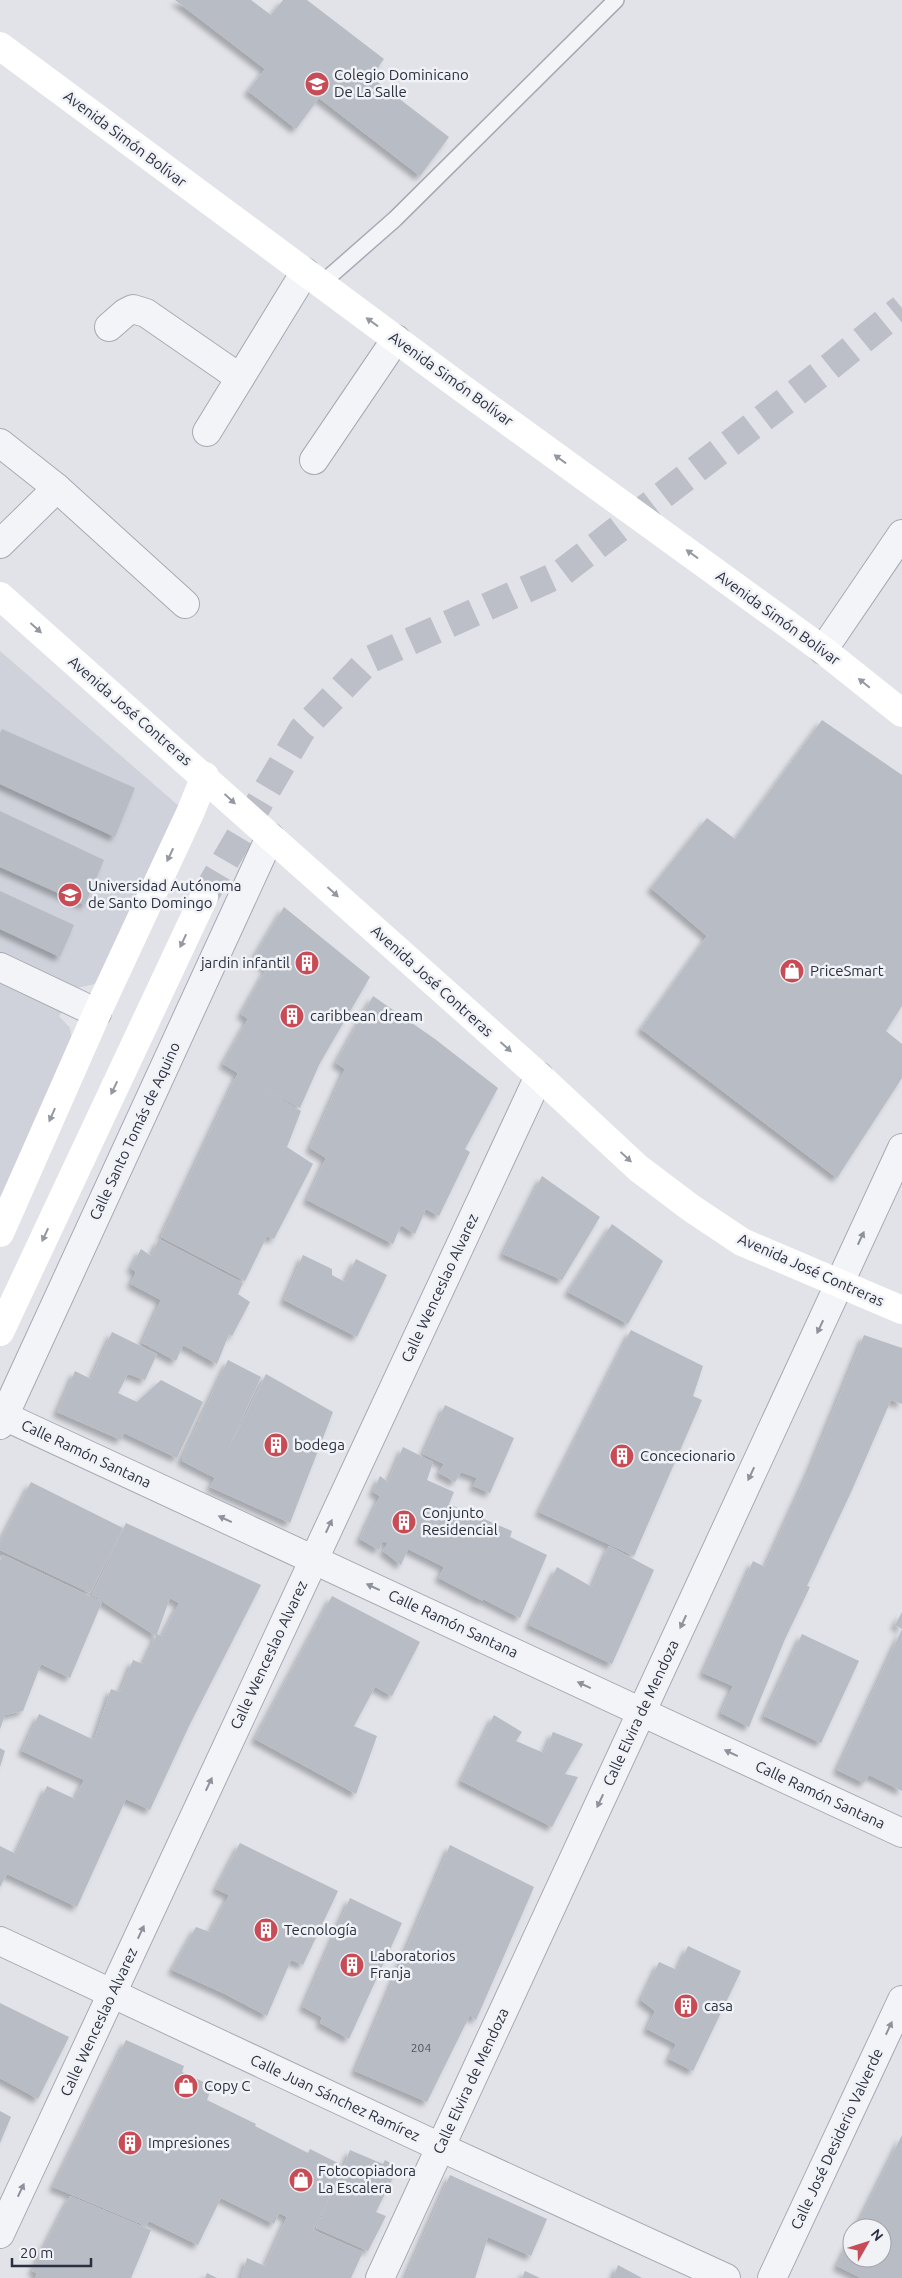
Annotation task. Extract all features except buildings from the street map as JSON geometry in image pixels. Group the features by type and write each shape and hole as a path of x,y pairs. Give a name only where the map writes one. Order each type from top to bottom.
{"main road":[{"name":"Avenida Simón Bolívar","path":"0,46 396,339 823,650 902,713"},
{"name":"Avenida José Contreras","path":"0,596 105,691 205,776 270,837 539,1076 638,1168 691,1208 742,1242 902,1310"},
{"path":"0,1232 97,1013 191,811 205,776"},
{"path":"0,1332 204,897"}],"street":[{"path":"206,432 240,378 313,278"},
{"path":"108,327 133,309 146,313 240,378"},
{"path":"314,460 396,339"},
{"path":"0,444 57,488 185,604"},
{"path":"0,544 57,488"},
{"path":"823,650 902,534"},
{"name":"Calle Santo Tomás de Aquino","path":"2,1421 270,837"},
{"path":"0,967 97,1013"},
{"name":"Calle Wenceslao Alvarez","path":"0,2234 539,1076"},
{"name":"Calle Elvira de Mendoza","path":"380,2278 902,1148"},
{"name":"Calle Ramón Santana","path":"2,1421 314,1560 902,1833"},
{"name":"Calle Juan Sánchez Ramírez","path":"0,1941 440,2147 726,2278"},
{"name":"Calle José Desiderio Valverde","path":"772,2278 902,2000"}],"lane":[{"path":"313,278 395,219 616,0"}],"shaded area":[{"name":"Universidad Autónoma de Santo Domingo","path":"0,651 180,807 99,983 77,988 59,1016 70,1028 72,1038 68,1051 0,1197"}],"tunnel":[{"path":"204,897 302,730 369,660 560,574 827,369 902,308"}],"place":[{"name":"Colegio Dominicano De La Salle","path":"317,84"},
{"name":"Universidad Autónoma de Santo Domingo","path":"70,895"},
{"name":"jardin infantil","path":"307,963"},
{"name":"PriceSmart","path":"792,971"},
{"name":"caribbean dream","path":"292,1016"},
{"name":"bodega","path":"276,1445"},
{"name":"Concecionario","path":"622,1456"},
{"name":"Conjunto Residencial","path":"404,1522"},
{"name":"Tecnología","path":"266,1930"},
{"name":"Laboratorios Franja","path":"352,1965"},
{"name":"casa","path":"686,2006"},
{"name":"Copy C","path":"186,2086"},
{"name":"Impresiones","path":"130,2143"},
{"name":"Fotocopiadora La Escalera","path":"301,2180"}]}
